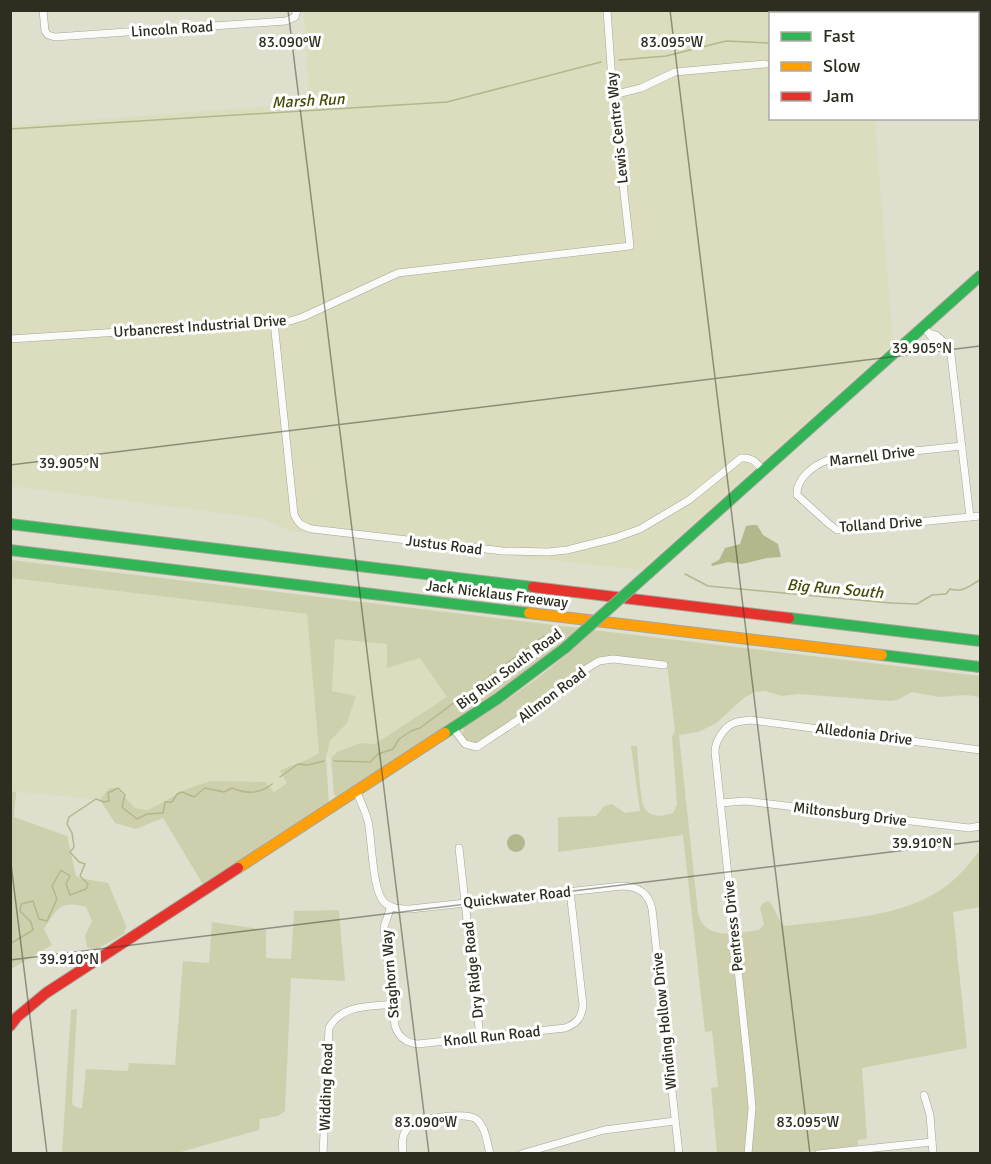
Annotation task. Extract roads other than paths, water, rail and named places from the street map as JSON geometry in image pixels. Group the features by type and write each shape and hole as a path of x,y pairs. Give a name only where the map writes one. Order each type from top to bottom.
{"main road":[{"name":"Big Run South Road","path":"10,1026 17,1017 46,993 524,681 565,648 764,470 926,330 981,276"},
{"name":"Jack Nicklaus Freeway","path":"10,524 981,641"},
{"name":"Jack Nicklaus Freeway","path":"10,550 981,667"}],"street":[{"name":"Lincoln Road","path":"43,10 45,31 48,36 55,37 286,21 296,14"},
{"name":"Lewis Centre Way","path":"607,10 613,95 630,246"},
{"path":"613,95 641,88 675,72 765,64"},
{"name":"Urbancrest Industrial Drive","path":"10,339 274,322 303,317 398,273 630,246"},
{"name":"Justus Road","path":"274,322 294,514 297,522 302,526 502,551 567,550 640,529 689,500 741,458 748,457 755,460 764,470"},
{"path":"926,330 936,334 945,343 945,348 951,355 970,517"},
{"name":"Marnell Drive","path":"797,491 798,483 813,467 828,460 962,446"},
{"name":"Tolland Drive","path":"797,491 799,497 837,530 981,516"},
{"name":"Allmon Road","path":"453,728 465,744 477,747 546,702 599,661 613,659 664,665"},
{"name":"Alledonia Drive","path":"750,720 980,749"},
{"name":"Pentress Drive","path":"748,1154 752,1108 715,747 723,732 734,723 750,720"},
{"path":"356,790 368,821 378,892 385,903 391,906"},
{"name":"Miltonsburg Drive","path":"720,803 745,801 969,828 981,826"},
{"name":"Dry Ridge Road","path":"459,848 480,1037"},
{"name":"Quickwater Road","path":"391,906 410,909 628,886 642,891"},
{"name":"Knoll Run Road","path":"403,1040 418,1044 565,1028 578,1020 583,1005 570,891"},
{"name":"Winding Hollow Drive","path":"642,891 649,899 652,909 679,1154"},
{"name":"Staghorn Way","path":"391,906 384,927 395,1026 403,1040"},
{"name":"Widding Road","path":"323,1154 328,1035 333,1021 346,1010 393,1005"},
{"path":"924,1095 930,1115 933,1154"},
{"path":"403,1154 402,1140 411,1124 461,1115 471,1116 482,1126 490,1154"},
{"path":"521,1154 604,1130 675,1121"},
{"path":"818,1154 932,1142"}],"waterway":[{"name":"Marsh Run","path":"619,60 666,56 726,41 769,43"},
{"name":"Marsh Run","path":"10,129 447,102 601,62"},
{"name":"Big Run South","path":"685,574 708,586 917,604 932,595 946,594 950,589 963,589 980,580"},
{"name":"Big Run South","path":"334,761 370,762 378,754 393,749 399,739 420,728 544,636"},
{"name":"Big Run South","path":"280,777 298,764 308,765 324,761"},
{"name":"Big Run South","path":"10,944 33,930 31,922 20,911 21,904 33,901 39,919 47,921 57,899 52,886 61,870 70,876 66,884 70,895 86,889 88,884 80,876 85,864 79,862 70,852 74,847 72,833 67,824 69,817 96,799 109,801 108,793 118,788 125,795 122,807 137,819 147,814 163,813 165,802 172,802 177,794 182,792 194,797 205,788 224,792 232,788 253,792 263,790 272,784"}]}
